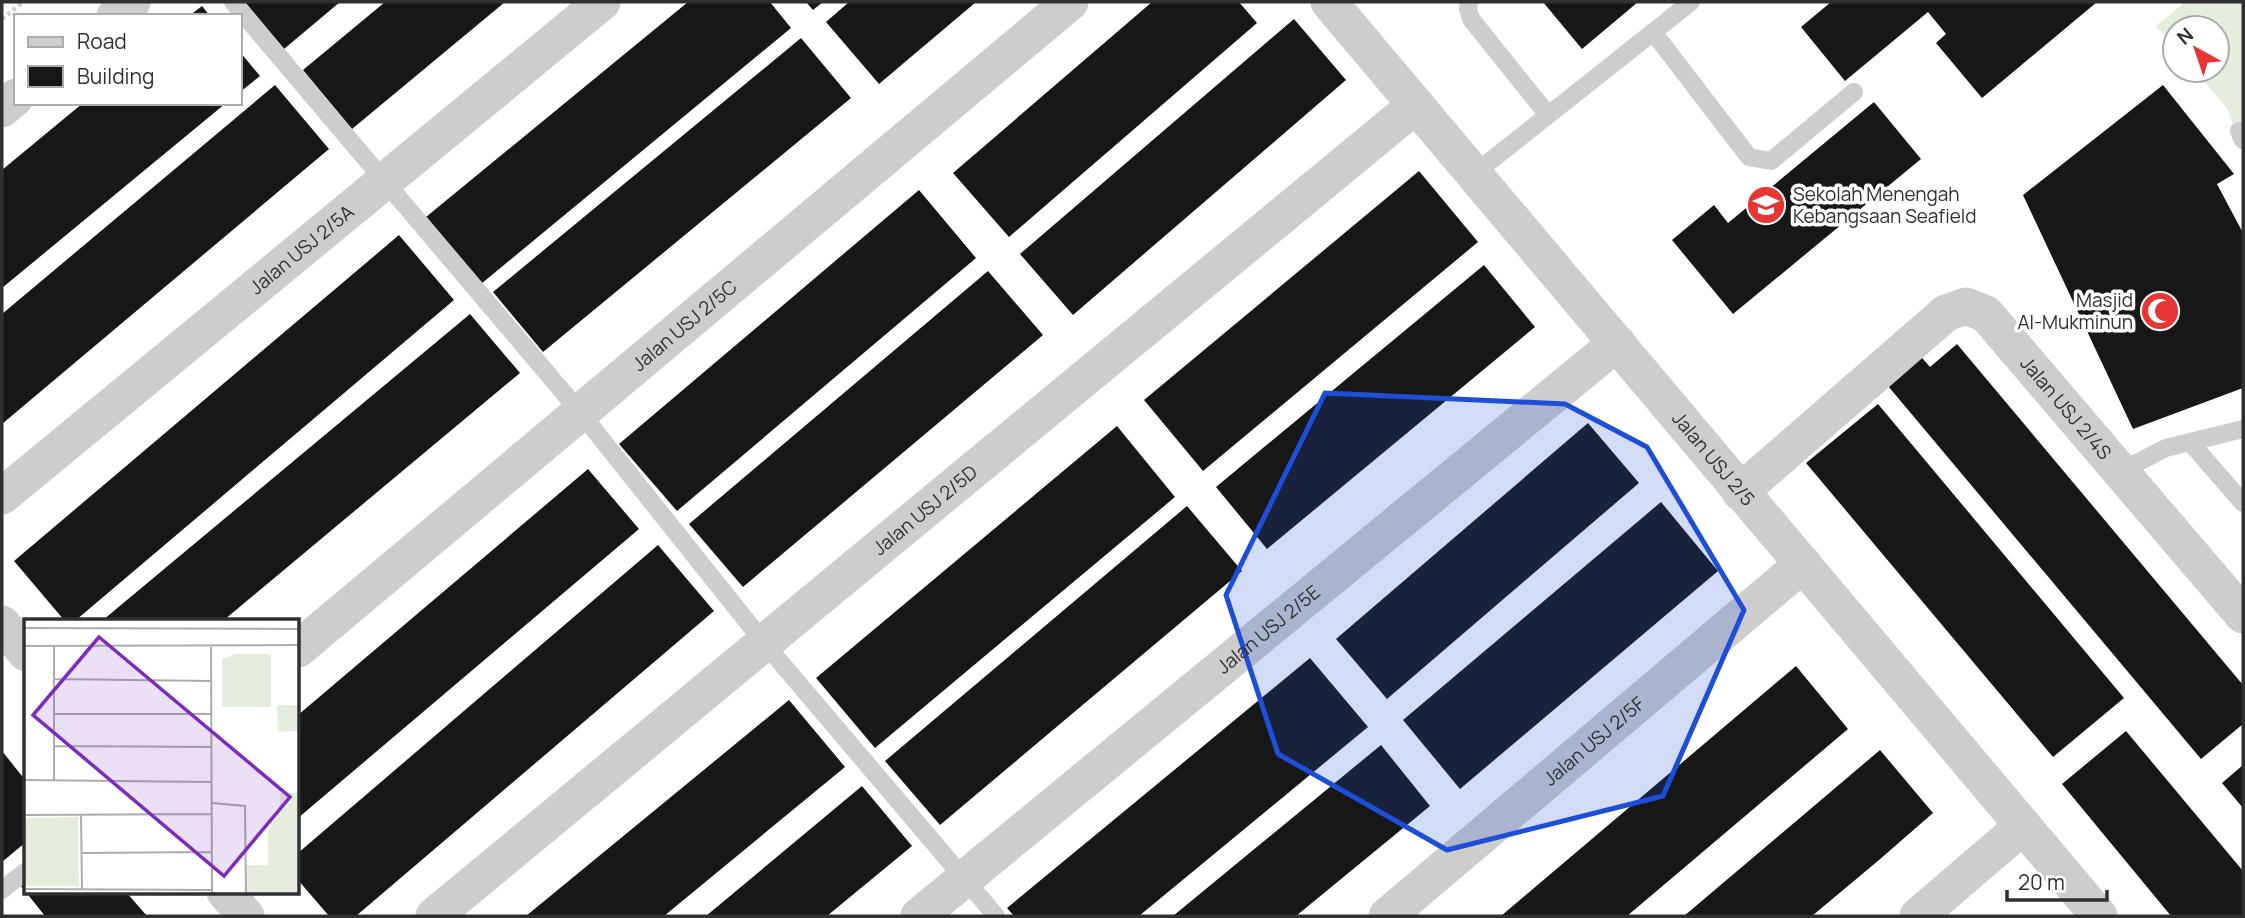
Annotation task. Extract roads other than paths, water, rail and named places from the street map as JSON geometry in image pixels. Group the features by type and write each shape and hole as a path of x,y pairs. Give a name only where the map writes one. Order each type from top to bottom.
{"street":[{"path":"117,14 132,2"},
{"name":"Jalan USJ 2/5A","path":"2,496 602,2"},
{"name":"Jalan USJ 2/5C","path":"299,648 1070,2"},
{"name":"Jalan USJ 2/5","path":"1329,2 2099,916"},
{"name":"Jalan USJ 2/5D","path":"434,916 1098,365 1416,106"},
{"name":"Jalan USJ 2/4S","path":"1740,492 1946,313 1966,306 1986,314 2243,615"},
{"name":"Jalan USJ 2/5E","path":"919,916 1617,343"},
{"name":"Jalan USJ 2/5F","path":"1387,916 1803,564"},
{"path":"2,624 24,651"},
{"path":"1918,916 2024,826"},
{"path":"227,894 246,916"}],"lane":[{"path":"233,2 580,412 765,644 996,916"},
{"path":"1469,2 1471,19 1548,115"},
{"path":"1474,174 1692,2"},
{"path":"1653,32 1749,157 1771,161 1854,92"},
{"path":"2120,471 2166,448 2243,429"},
{"path":"2190,442 2243,503"},
{"path":"2,890 24,873"}],"place":[{"name":"Sekolah Menengah Kebangsaan Seafield","path":"1766,205"},
{"name":"Masjid Al-Mukminun","path":"2160,311"}]}
